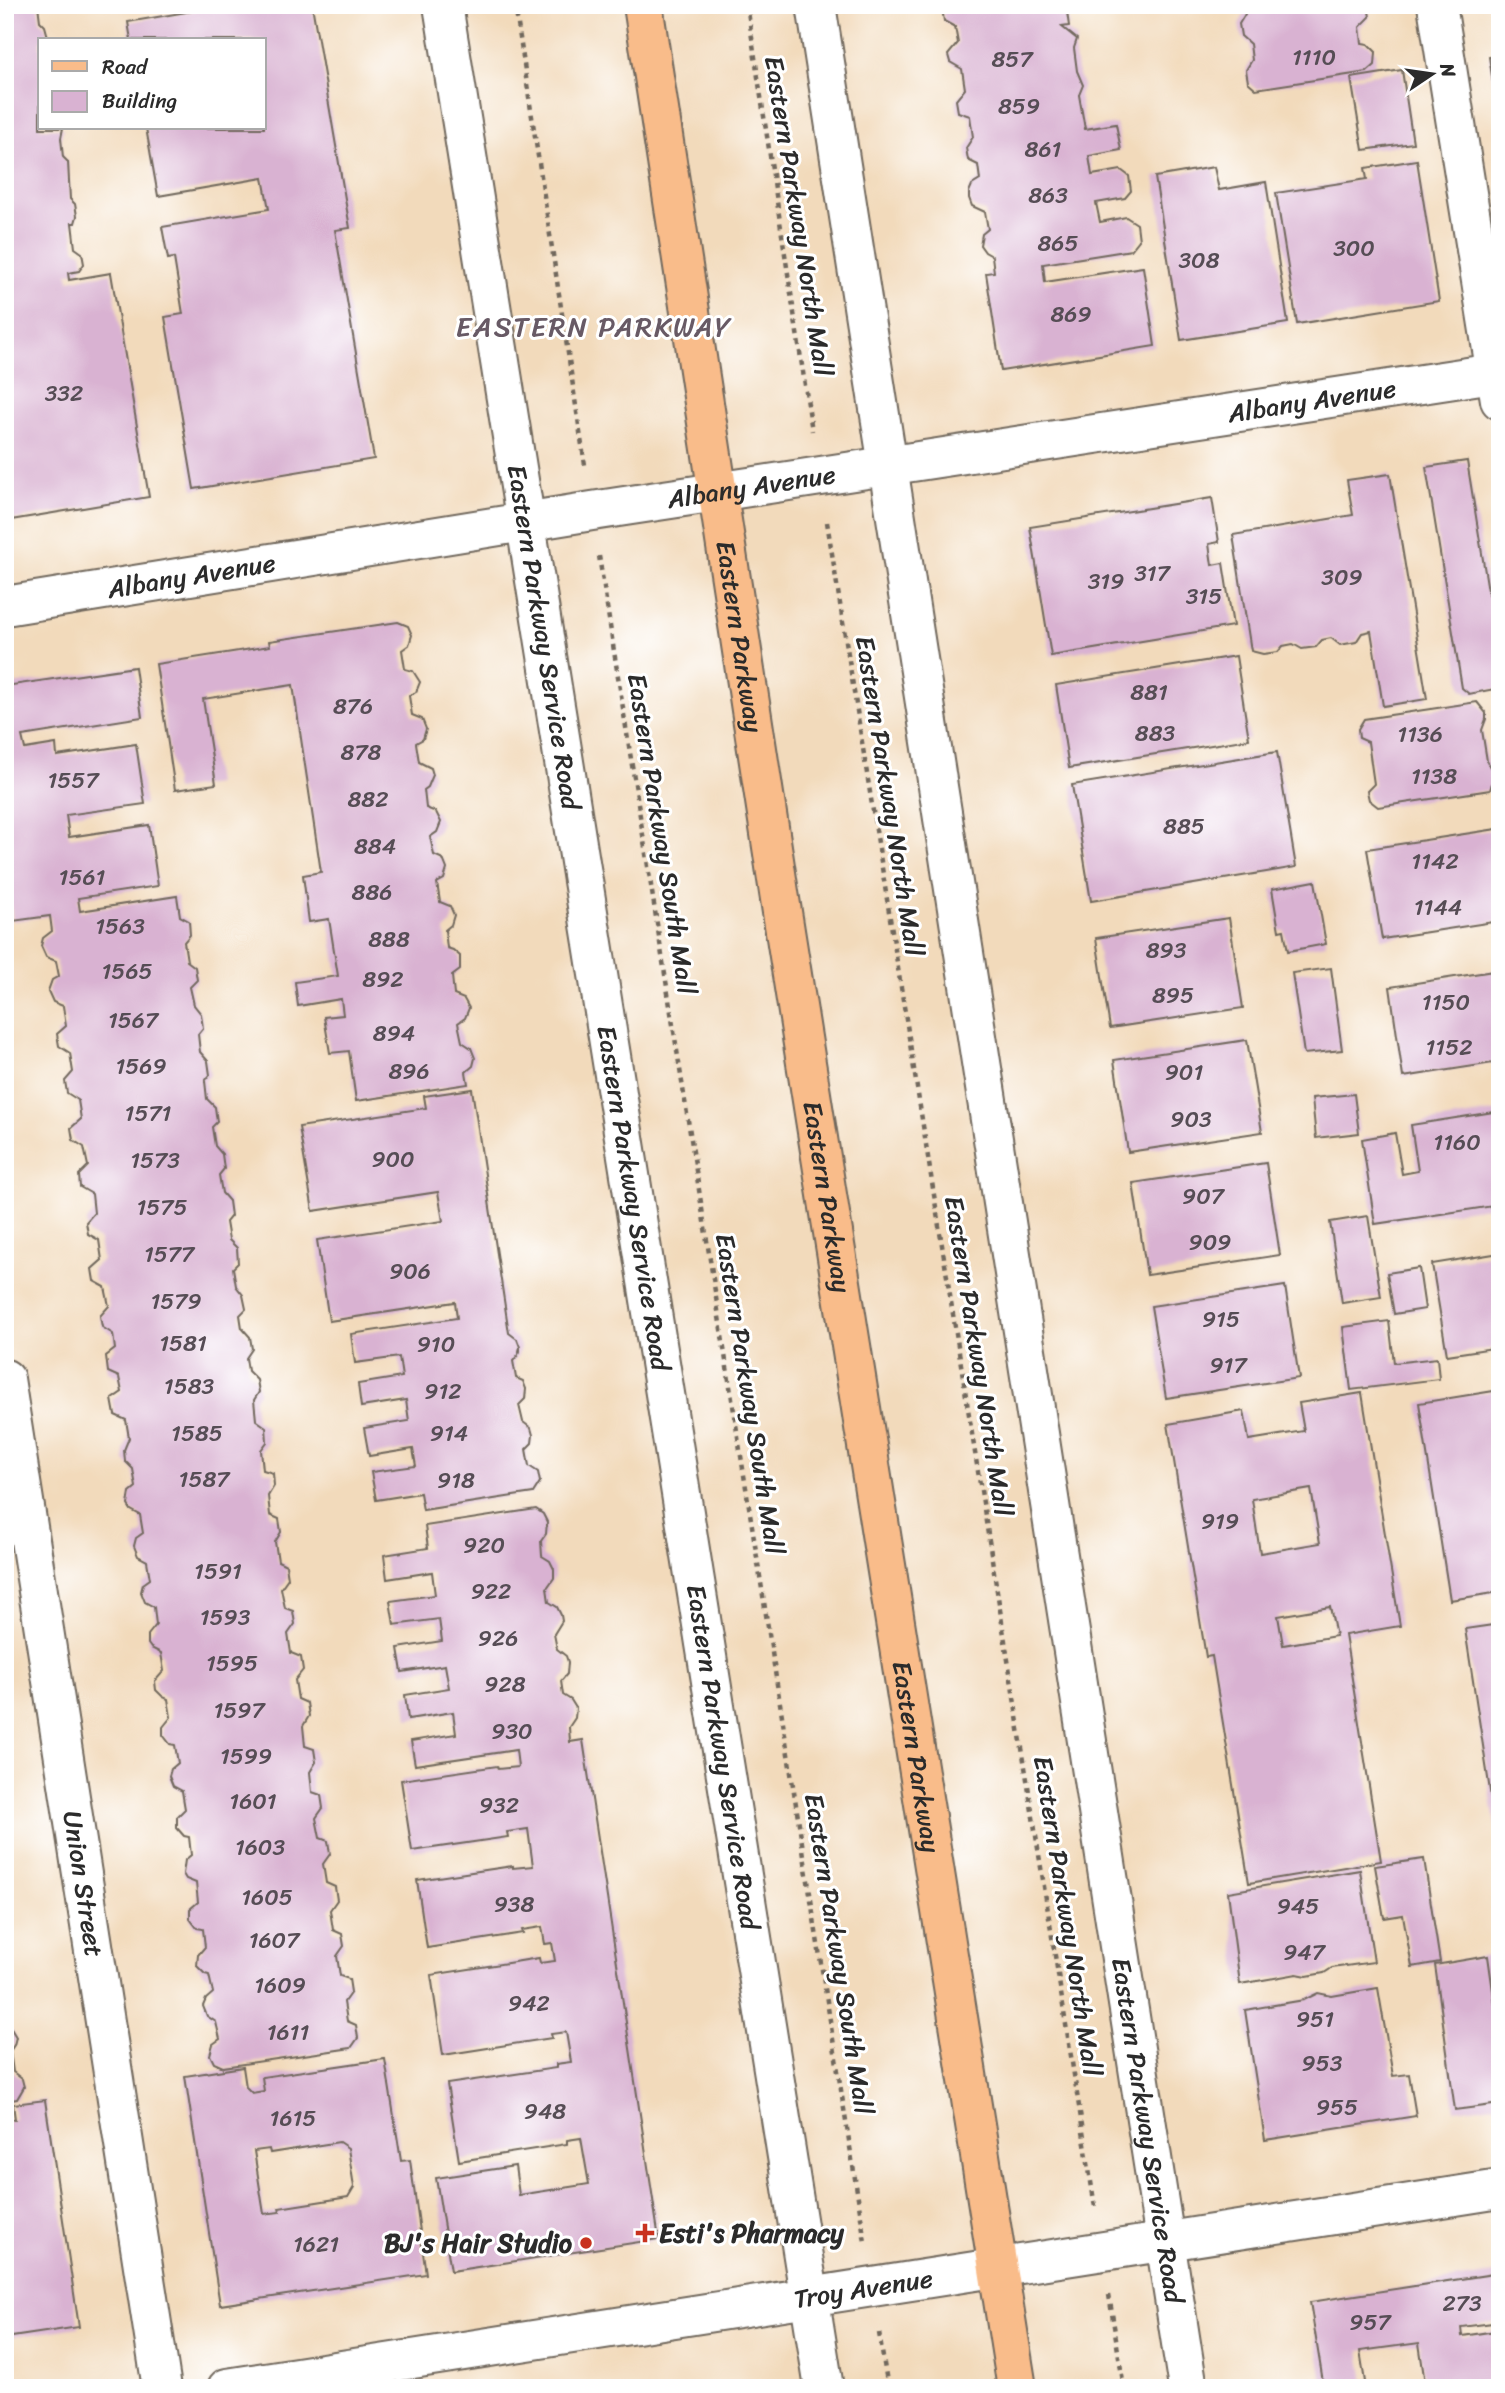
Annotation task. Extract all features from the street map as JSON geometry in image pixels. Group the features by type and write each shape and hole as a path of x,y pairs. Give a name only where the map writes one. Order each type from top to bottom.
{"main road":[{"name":"Eastern Parkway","path":"643,5 784,926 1017,2388"}],"street":[{"name":"Eastern Parkway Service Road","path":"443,5 824,2388"},
{"name":"Eastern Parkway Service Road","path":"816,5 1188,2388"},
{"path":"1437,5 1498,382"},
{"name":"Albany Avenue","path":"5,606 889,467 1498,382"},
{"name":"Union Street","path":"5,1379 162,2388"},
{"name":"Troy Avenue","path":"227,2388 1500,2189"}],"path":[{"path":"515,5 586,469"},
{"name":"Eastern Parkway North Mall","path":"747,5 813,433"},
{"name":"Eastern Parkway North Mall","path":"825,512 1095,2206"},
{"name":"Eastern Parkway South Mall","path":"598,548 865,2245"},
{"path":"1107,2286 1124,2388"},
{"path":"877,2324 888,2388"}],"building":[{"path":"5,5 38,5 40,21 45,26 48,37 38,38 38,130 63,130 63,157 68,162 70,199 75,204 77,216 75,223 72,223 75,248 82,253 84,264 79,271 68,273 69,280 111,273 149,497 5,521"},
{"path":"227,5 312,5 350,228 335,230 374,459 194,489 165,317 183,314 174,258 168,259 162,227 269,209 263,178 158,196 146,130 266,130 266,38 131,38 128,22"},
{"path":"944,5 1066,5 1069,26 1062,27 1077,39 1074,48 1077,71 1083,85 1079,95 1085,129 1116,124 1121,150 1089,156 1092,175 1121,170 1129,176 1131,191 1125,198 1096,203 1100,222 1126,217 1137,224 1139,240 1131,250 1043,264 1045,282 1143,267 1155,346 1001,371 986,273 994,272 992,256 980,245 982,234 988,229 985,212 972,206 969,198 972,185 980,180 978,165 968,160 966,148 973,137 970,116 958,112 956,100 965,89 962,69 950,62 948,55 958,43 955,27 944,21"},
{"path":"1244,5 1368,5 1370,17 1360,27 1362,43 1368,44 1376,52 1375,65 1367,72 1256,89 1248,82 1246,70 1252,60 1250,44 1241,36 1239,24 1245,14"},
{"path":"1500,55 1500,113 1498,114 1489,57"},
{"path":"1402,70 1413,143 1363,150 1351,78"},
{"path":"1417,160 1439,301 1297,324 1276,193 1367,179 1365,168"},
{"path":"1214,167 1219,190 1266,182 1288,323 1181,340 1155,177"},
{"path":"1467,461 1500,665 1500,688 1469,694 1462,688 1426,467"},
{"path":"1390,474 1427,699 1383,706 1371,631 1362,633 1356,642 1340,645 1331,638 1322,640 1316,647 1302,649 1293,644 1283,646 1278,652 1263,654 1251,651 1233,535 1353,515 1347,480"},
{"path":"1212,498 1219,542 1209,544 1212,565 1223,563 1233,626 1051,656 1030,527"},
{"path":"398,622 408,626 412,635 409,645 402,650 405,669 413,671 420,682 416,692 409,696 412,715 422,719 426,729 423,739 416,743 419,762 431,768 433,775 424,790 426,808 436,812 441,822 437,832 430,837 434,855 443,859 447,869 444,879 437,883 440,902 450,906 454,915 451,925 445,930 447,948 460,956 460,970 452,976 454,995 464,999 469,1008 465,1018 458,1023 462,1042 471,1048 475,1058 473,1066 466,1072 468,1084 356,1101 349,1051 330,1053 324,1017 343,1015 341,999 298,1006 295,982 338,976 329,919 309,922 303,875 321,872 293,685 203,699 216,784 175,790 156,664 270,646 269,641"},
{"path":"1236,656 1249,739 1069,768 1056,685"},
{"path":"135,667 142,717 22,736 25,749 56,744 57,756 136,744 145,804 66,815 69,837 149,825 158,886 78,898 80,911 177,896 180,916 189,921 190,935 184,942 187,961 195,967 197,980 190,987 194,1005 201,1014 203,1028 198,1034 200,1052 208,1061 210,1075 205,1081 207,1099 215,1107 217,1122 212,1127 215,1146 222,1154 224,1169 219,1175 222,1193 229,1201 231,1216 226,1222 229,1240 237,1248 238,1263 233,1268 236,1286 243,1295 246,1309 240,1315 242,1328 250,1337 252,1349 246,1358 248,1371 257,1380 259,1392 254,1400 256,1420 266,1427 267,1442 261,1450 263,1470 273,1473 274,1486 268,1496 270,1515 279,1519 281,1532 275,1542 278,1561 286,1565 288,1578 281,1588 285,1608 293,1611 295,1624 288,1634 291,1653 301,1657 303,1670 295,1680 298,1699 307,1703 309,1716 303,1726 305,1746 314,1749 316,1762 310,1772 312,1792 321,1795 323,1808 316,1818 320,1838 328,1841 330,1854 323,1864 326,1883 335,1887 337,1900 330,1910 333,1930 342,1934 344,1946 337,1956 340,1976 349,1979 351,1992 344,2002 347,2021 356,2025 358,2038 351,2048 223,2067 214,2063 210,2055 213,2044 220,2039 216,2022 207,2016 203,2006 213,1993 209,1975 197,1966 198,1955 205,1947 203,1929 197,1928 190,1919 190,1909 198,1902 196,1883 186,1879 183,1874 185,1860 191,1855 189,1837 184,1836 177,1828 177,1817 185,1809 182,1791 173,1786 169,1776 171,1769 178,1763 175,1745 170,1744 163,1735 163,1727 171,1717 168,1699 156,1690 155,1681 164,1671 161,1653 148,1644 148,1635 156,1625 154,1607 145,1602 141,1592 143,1584 150,1579 147,1561 138,1556 134,1546 136,1538 143,1533 140,1515 128,1505 130,1492 136,1487 133,1469 125,1461 124,1450 129,1438 126,1420 115,1415 112,1399 122,1392 119,1377 108,1372 106,1356 115,1349 113,1334 102,1327 100,1316 109,1306 105,1287 94,1281 92,1269 102,1260 99,1240 88,1234 86,1222 94,1213 92,1194 80,1187 79,1175 88,1166 84,1147 73,1140 71,1128 81,1119 78,1100 67,1093 65,1081 73,1072 70,1053 59,1046 57,1034 66,1026 63,1006 53,1002 48,991 52,980 59,976 56,961 46,957 41,946 43,938 52,931 50,916 13,921 5,869 5,686"},
{"path":"1477,702 1486,713 1482,730 1487,761 1495,773 1490,790 1378,807 1369,800 1367,791 1374,784 1368,742 1359,738 1358,729 1364,719"},
{"path":"1277,752 1296,867 1091,901 1072,785"},
{"path":"1497,829 1500,848 1500,921 1382,939 1367,849"},
{"path":"1315,881 1326,944 1288,951 1284,930 1279,931 1272,889"},
{"path":"1229,918 1243,1008 1110,1028 1096,938"},
{"path":"1331,968 1342,1050 1304,1054 1292,973"},
{"path":"1500,970 1500,1062 1403,1077 1390,987"},
{"path":"1247,1040 1262,1132 1128,1152 1114,1060"},
{"path":"472,1089 509,1333 517,1339 520,1347 513,1361 516,1378 523,1381 526,1389 525,1399 519,1405 523,1422 531,1428 533,1435 532,1443 526,1449 529,1466 538,1472 540,1482 533,1493 423,1510 420,1493 376,1500 371,1472 416,1466 413,1449 369,1456 364,1428 409,1421 406,1400 361,1407 358,1384 402,1377 399,1357 355,1363 351,1334 457,1318 455,1302 329,1321 317,1240 443,1221 438,1192 313,1211 299,1127 426,1108 424,1096"},
{"path":"1354,1094 1359,1133 1316,1138 1312,1098"},
{"path":"1500,1111 1500,1205 1375,1224 1362,1139 1395,1133 1402,1174 1418,1171 1411,1125"},
{"path":"1266,1163 1280,1255 1147,1275 1133,1183"},
{"path":"1368,1216 1381,1297 1342,1303 1330,1222"},
{"path":"1500,1253 1500,1347 1447,1355 1432,1264"},
{"path":"1419,1268 1425,1309 1394,1314 1387,1273"},
{"path":"1285,1286 1299,1378 1166,1398 1151,1306"},
{"path":"1389,1321 1394,1363 1437,1358 1439,1379 1351,1390 1343,1327"},
{"path":"1500,1390 1500,1459 1496,1460 1500,1483 1500,1592 1450,1600 1419,1403"},
{"path":"1362,1393 1400,1626 1345,1635 1381,1861 1249,1883 1212,1656 1206,1657 1168,1424 1244,1411 1249,1440 1304,1431 1299,1403","holes":["1311,1489 1320,1543 1260,1553 1252,1499","1330,1607 1336,1636 1283,1645 1278,1616"]},
{"path":"536,1509 543,1514 547,1522 546,1534 541,1541 542,1556 550,1561 554,1569 554,1578 547,1588 549,1602 557,1607 562,1621 554,1634 557,1649 566,1656 568,1662 567,1674 561,1681 563,1695 571,1700 576,1708 575,1718 569,1727 570,1742 583,1740 659,2239 451,2271 436,2178 515,2166 519,2195 589,2184 581,2138 567,2140 567,2144 459,2161 447,2084 556,2068 556,2064 571,2062 566,2032 551,2034 552,2038 443,2055 431,1975 539,1958 540,1963 555,1961 552,1943 545,1944 542,1927 522,1930 523,1933 427,1948 417,1880 513,1866 533,1866 528,1829 507,1832 508,1837 412,1851 401,1780 497,1766 498,1769 518,1767 516,1750 415,1765 411,1741 456,1734 453,1712 408,1719 405,1695 449,1688 445,1665 402,1672 398,1648 442,1641 439,1619 394,1625 390,1601 435,1595 432,1572 387,1579 384,1555 428,1548 425,1526"},
{"path":"1500,1624 1500,1829 1496,1830 1465,1629"},
{"path":"1424,1859 1440,1962 1412,1967 1403,1915 1384,1918 1375,1866"},
{"path":"1360,1870 1374,1962 1332,1968 1324,1973 1307,1976 1297,1974 1240,1984 1228,1892"},
{"path":"1488,1956 1500,2040 1500,2104 1455,2110 1435,1965"},
{"path":"1378,1988 1393,2076 1409,2074 1416,2116 1265,2140 1245,2010 1304,2000 1318,1993 1332,1996"},
{"path":"5,2024 16,2037 10,2051 13,2072 22,2079 24,2087 17,2099 5,2101"},
{"path":"385,2059 401,2161 410,2160 426,2274 220,2305 185,2076 243,2067 246,2087 252,2093 264,2091 262,2077","holes":["339,2142 348,2148 354,2187 348,2197 279,2208 280,2212 264,2214 254,2151 269,2149 270,2153"]},
{"path":"45,2100 79,2327 5,2338 5,2121 15,2119 13,2104"},
{"path":"1500,2273 1500,2322 1461,2327 1462,2336 1496,2331 1500,2356 1500,2388 1403,2388 1425,2383 1419,2343 1360,2351 1366,2388 1324,2388 1310,2302"}],"place":[{"name":"Esti's Pharmacy","path":"645,2233"},
{"name":"BJ's Hair Studio","path":"586,2243"}],"district":[{"name":"EASTERN PARKWAY","path":"594,326"}]}
